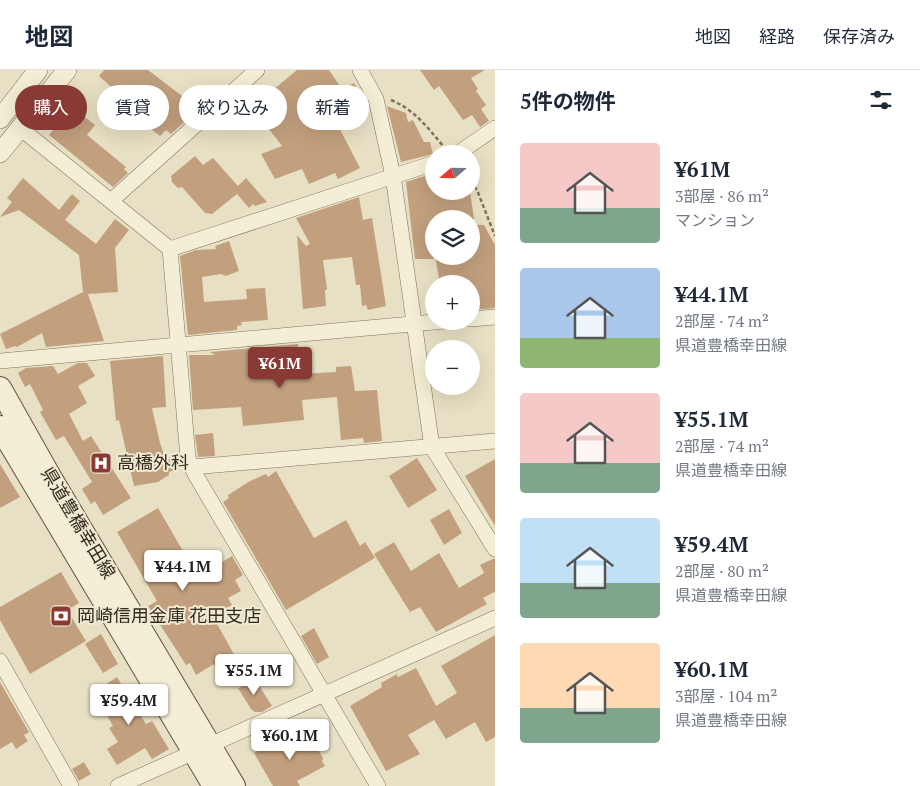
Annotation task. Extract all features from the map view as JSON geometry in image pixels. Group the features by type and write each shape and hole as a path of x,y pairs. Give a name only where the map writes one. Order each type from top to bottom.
{"main road":[{"name":"県道豊橋幸田線","path":"0,388 202,750 214,786"},
{"name":"県道豊橋幸田線","path":"0,426 202,750 234,786"}],"street":[{"path":"1,115 38,70"},
{"path":"55,85 67,70"},
{"path":"112,200 257,70"},
{"path":"360,70 376,99 393,176 432,447 495,549"},
{"path":"463,145 495,128"},
{"path":"0,153 18,130"},
{"path":"23,130 112,200 170,249 188,458 378,786"},
{"path":"170,249 425,165"},
{"path":"480,318 495,317"},
{"path":"0,361 425,323"},
{"path":"192,467 495,441"},
{"path":"118,786 495,618"},
{"path":"0,661 71,786"}],"path":[{"path":"376,99 383,97 406,106 446,145"},
{"path":"480,198 495,236"}],"building":[{"path":"104,70 148,70 168,85 109,85 99,76"},
{"path":"297,70 329,70 339,85 297,85 297,130 340,130 360,168 338,179 335,173 309,184 302,169 275,179 261,154 282,146 270,130 287,130 287,85 279,85"},
{"path":"420,70 485,70 471,78 478,89 476,91 486,105 481,109 489,121 480,127 472,115 463,120 439,86 434,90"},
{"path":"169,86 179,94 179,127 171,134 166,130 169,130"},
{"path":"387,106 406,113 408,122 413,120 424,142 430,142 431,145 425,145 425,156 401,162"},
{"path":"87,119 95,125 87,135 126,167 124,169 128,173 113,187 49,135 53,130 87,130"},
{"path":"152,130 166,130 160,136"},
{"path":"195,156 203,165 213,158 238,186 246,178 267,202 255,206 253,204 249,208 237,194 212,214 205,213 182,187 178,188 172,182 171,176"},
{"path":"425,176 425,200 471,200 473,210 425,210 425,259 415,259 406,182"},
{"path":"23,178 59,210 72,194 80,201 65,220 96,244 115,219 129,230 115,248 118,292 88,294 104,341 46,347 42,333 17,347 6,349 0,334 83,292 79,255 19,210 0,217 12,202 7,198"},
{"path":"359,197 363,220 372,218 386,306 368,310 366,305 362,306 360,285 356,285 352,257 323,260 327,289 325,290 326,306 303,309 297,235 306,246 310,244 296,218"},
{"path":"480,225 484,225 495,245 495,308 480,309 480,275 438,275 437,265 480,265"},
{"path":"229,241 239,271 226,276 221,274 202,277 204,302 247,299 246,289 265,288 268,320 241,322 242,325 237,326 237,330 188,335 180,256 196,250 216,249 215,246"},
{"path":"298,344 300,374 336,372 336,367 351,366 355,391 377,390 382,441 364,443 363,438 341,440 337,397 302,400 304,420 243,426 241,407 193,410 189,355 215,355 210,352"},
{"path":"163,356 166,407 152,408 166,460 173,457 175,470 169,472 169,475 158,482 134,486 119,420 116,421 110,361"},
{"path":"78,363 87,363 95,376 78,386 87,403 69,414 83,441 91,436 131,498 103,515 95,501 91,504 82,489 92,482 64,436 56,440 40,412 43,410 30,384 25,387 18,373 26,368 53,366 58,374"},
{"path":"213,433 215,456 198,457 195,435"},
{"path":"417,458 437,490 408,508 389,476"},
{"path":"495,459 495,526 465,476"},
{"path":"0,464 20,497 0,508"},
{"path":"276,471 314,538 346,520 360,546 365,542 375,558 286,610 223,502 229,498 228,495 250,481 266,474 268,477"},
{"path":"158,508 198,577 232,556 243,575 235,580 241,591 228,598 232,605 212,615 235,656 226,660 228,663 216,668 214,664 196,675 190,663 186,665 148,606 157,601 117,532"},
{"path":"449,509 462,533 444,545 430,520"},
{"path":"394,542 411,571 439,553 459,588 484,573 480,565 495,558 495,594 494,592 483,598 487,604 436,632 420,607 410,612 374,554"},
{"path":"61,572 79,603 67,610 86,641 30,674 0,620 0,607"},
{"path":"314,628 329,657 317,664 301,636"},
{"path":"101,634 118,664 103,673 85,644"},
{"path":"495,635 495,737 486,742 475,722 446,739 434,720 408,735 420,754 386,771 350,706 382,687 381,683 397,674 398,677 416,668 436,706 457,693 441,666"},
{"path":"235,676 258,684 272,706 262,712 255,712 251,709 238,688 241,687"},
{"path":"117,677 146,724 152,721 169,749 152,759 145,748 117,765 107,749 118,742 109,728 113,726 100,703 106,700 99,689"},
{"path":"0,682 29,732 24,735 28,741 16,749 12,742 0,749"},
{"path":"307,731 323,758 322,761 325,766 297,781 300,786 273,786 254,753 274,741 278,748"},
{"path":"84,762 91,774 79,781 72,769"}],"place":[{"name":"高橋外科","path":"101,463"},
{"name":"岡崎信用金庫 花田支店","path":"61,616"}]}
